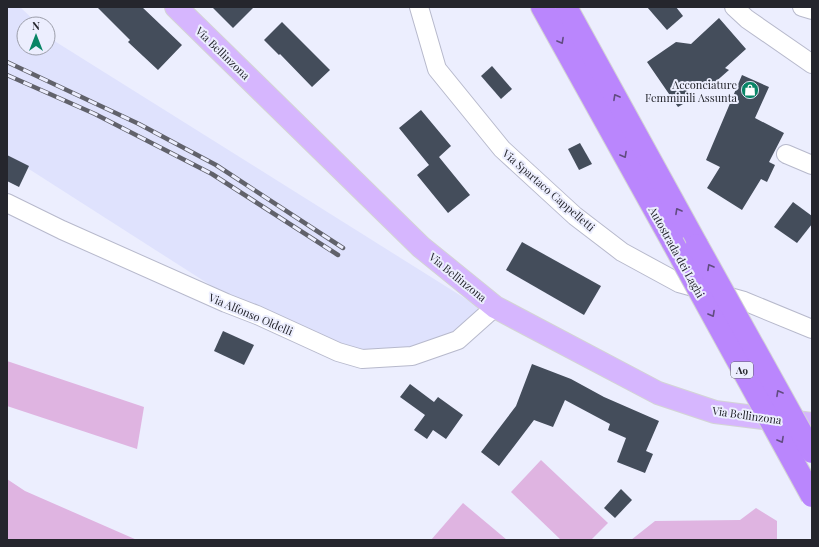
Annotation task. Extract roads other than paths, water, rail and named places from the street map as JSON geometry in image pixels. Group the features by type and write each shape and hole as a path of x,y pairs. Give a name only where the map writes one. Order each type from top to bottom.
{"highway":[{"name":"Autostrada dei Laghi","path":"542,7 812,496"},
{"name":"Autostrada dei Laghi","path":"566,7 812,452"}],"main road":[{"name":"Via Bellinzona","path":"176,7 421,247 495,307 658,393 715,412 812,424"}],"street":[{"name":"Via Spartaco Cappelletti","path":"419,7 437,69 502,149 575,216 622,252 679,283 744,301 812,329"},
{"path":"734,7 747,19 812,64"},
{"path":"802,7 812,10"},
{"path":"786,154 812,165"},
{"name":"Via Alfonso Oldelli","path":"7,203 62,230 338,352 362,358 412,356 458,340 495,307"}],"railway":[{"path":"7,62 139,124 216,165 343,248"},
{"path":"7,75 95,114 212,174 338,255"}],"place":[{"name":"Acconciature Femminili Assunta","path":"750,90"}]}
